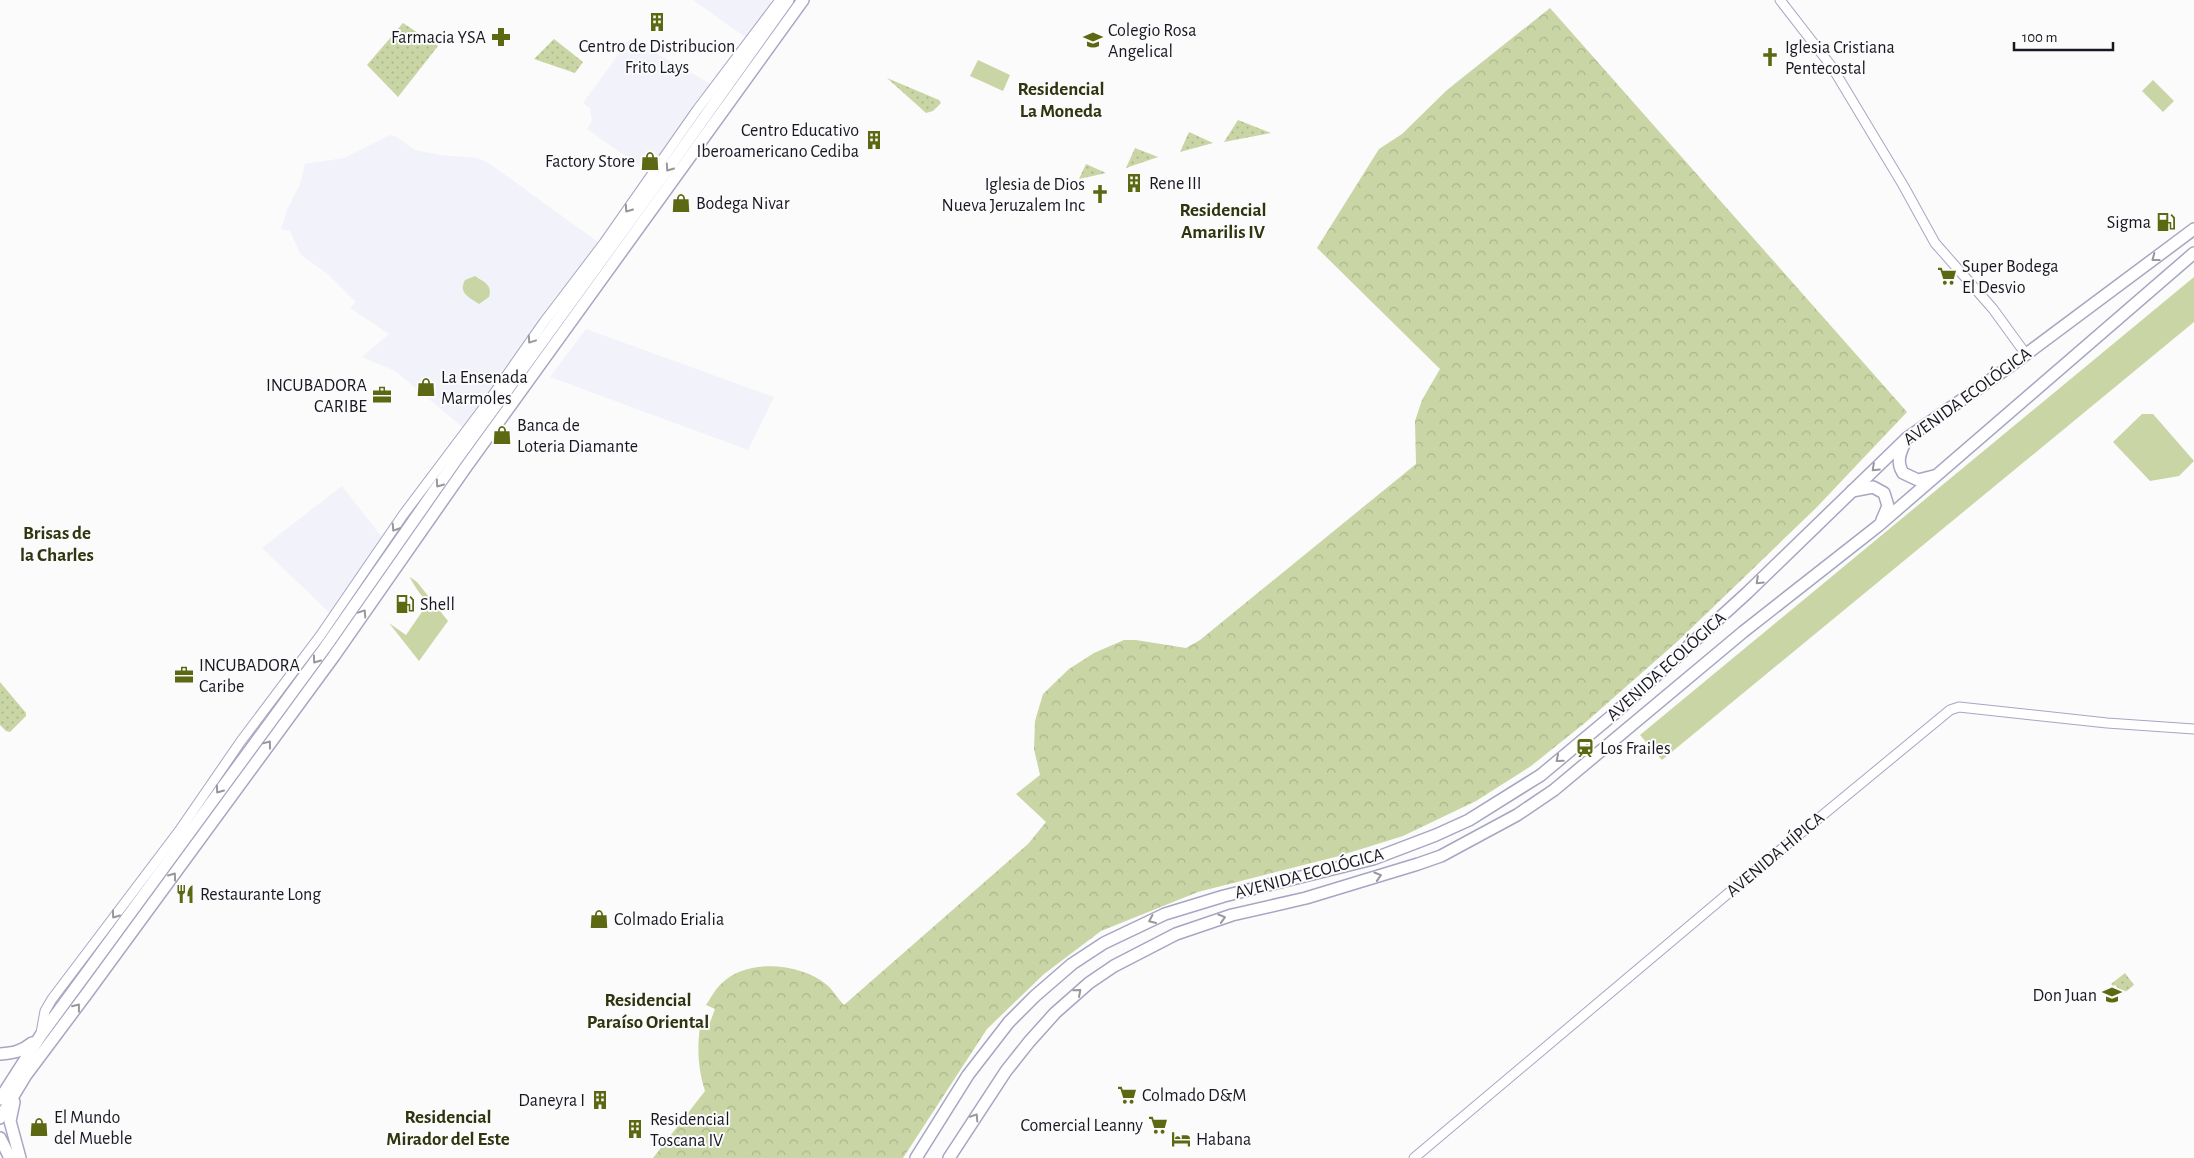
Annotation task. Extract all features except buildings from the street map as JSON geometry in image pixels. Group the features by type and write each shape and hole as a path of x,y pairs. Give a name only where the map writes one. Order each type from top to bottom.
{"main road":[{"path":"0,1098 41,1035 320,654 456,460 788,0"},
{"path":"19,1158 0,1119 26,1075 315,681 466,467 672,185 803,0"},
{"name":"AVENIDA ECOLÓGICA","path":"916,1158 968,1075 1003,1029 1035,996 1072,964 1104,943 1165,914 1224,896 1373,859 1436,835 1469,820 1540,775 1614,714 1747,593 1907,438 2009,367 2194,229"},
{"path":"949,1158 1006,1071 1029,1042 1054,1013 1089,983 1114,966 1176,934 1204,923 1306,898 1440,856 1517,815 1554,790 1744,632 1878,526 2194,253"},
{"path":"1907,438 1899,455 1903,473 1918,480 1940,474"},
{"path":"1850,492 1869,487 1877,488 1884,492 1888,506 1878,526"},
{"path":"0,1054 24,1050 41,1035"},
{"path":"19,1158 10,1118 14,1099 26,1075"},
{"path":"0,1138 10,1158"}],"street":[{"path":"41,1035 45,1011 52,999 179,831 241,741 332,620 403,515 488,402 544,322 604,243 698,110 780,0"},
{"path":"1780,0 1832,67 1903,185 1935,244 1993,309 2025,354"},
{"name":"AVENIDA HÍPICA","path":"1414,1158 1743,880 1950,710 1959,707 2106,723 2194,729"}],"shaded area":[{"path":"693,0 770,0 774,6 748,39"},
{"path":"630,39 711,84 648,172 587,129 592,121 590,108 583,103"},
{"path":"390,135 397,137 415,150 440,155 478,158 490,164 598,242 551,303 560,311 512,379 501,375 465,429 395,371 362,357 389,334 350,308 356,302 329,275 301,255 290,231 281,229 287,210 300,184 305,164 344,158"},
{"path":"586,329 774,397 748,450 550,377"},
{"path":"342,486 384,540 332,615 262,548"}],"green space":[{"path":"1550,8 1907,412 1816,508 1678,641 1586,722 1531,766 1476,801 1403,836 1339,856 1198,892 1101,931 1044,974 987,1029 903,1158 653,1158 705,1091 699,1059 700,1026 709,1025 715,1009 706,1005 722,983 733,975 745,970 774,966 789,968 816,978 829,987 844,1005 1028,844 1046,822 1016,794 1040,775 1034,749 1035,721 1043,694 1069,669 1094,653 1124,640 1136,640 1186,648 1200,640 1416,464 1415,421 1422,400 1440,369 1317,248 1379,149 1402,134 1447,90"},
{"path":"403,23 438,46 398,97 367,65"},
{"path":"554,39 583,62 575,73 534,59"},
{"path":"978,60 1010,75 1003,91 970,76"},
{"path":"887,78 939,100 941,103 933,111 926,113"},
{"path":"2153,80 2174,101 2163,112 2142,91"},
{"path":"1238,120 1271,133 1224,142"},
{"path":"1189,132 1213,143 1180,152"},
{"path":"1135,148 1158,157 1126,168"},
{"path":"1086,164 1106,173 1079,179"},
{"path":"475,276 487,284 490,290 489,297 479,304 468,297 463,288 465,280"},
{"path":"2194,277 2194,322 1662,760 1640,735"},
{"path":"2142,414 2153,414 2194,461 2179,476 2150,481 2113,442"},
{"path":"410,577 417,582 448,621 419,661 389,623 406,635 428,603"},
{"path":"0,682 26,713 26,716 10,732 0,725"},
{"path":"2125,973 2134,985 2123,994 2115,985 2111,984"}],"place":[{"name":"Centro de Distribucion Frito Lays","path":"657,22"},
{"name":"Farmacia YSA","path":"501,37"},
{"name":"Colegio Rosa Angelical","path":"1093,40"},
{"name":"Iglesia Cristiana Pentecostal","path":"1770,57"},
{"name":"Centro Educativo Iberoamericano Cediba","path":"874,140"},
{"name":"Factory Store","path":"650,161"},
{"name":"Rene III","path":"1134,183"},
{"name":"Iglesia de Dios Nueva Jeruzalem Inc","path":"1100,194"},
{"name":"Bodega Nivar","path":"681,203"},
{"name":"Sigma","path":"2166,222"},
{"name":"Super Bodega El Desvio","path":"1947,276"},
{"name":"La Ensenada Marmoles","path":"426,387"},
{"name":"INCUBADORA CARIBE","path":"382,395"},
{"name":"Banca de Loteria Diamante","path":"502,435"},
{"name":"Shell","path":"405,604"},
{"name":"INCUBADORA Caribe","path":"184,675"},
{"name":"Los Frailes","path":"1585,748"},
{"name":"Restaurante Long","path":"185,894"},
{"name":"Colmado Erialia","path":"599,919"},
{"name":"Don Juan","path":"2112,995"},
{"name":"Colmado D&M","path":"1127,1095"},
{"name":"Daneyra I","path":"600,1100"},
{"name":"Comercial Leanny","path":"1158,1125"},
{"name":"El Mundo del Mueble","path":"39,1127"},
{"name":"Residencial Toscana IV","path":"635,1129"},
{"name":"Habana","path":"1181,1139"}],"district":[{"name":"Residencial La Moneda","path":"1061,99"},
{"name":"Residencial Amarilis IV","path":"1223,220"},
{"name":"Brisas de la Charles","path":"57,543"},
{"name":"Residencial Paraíso Oriental","path":"648,1010"},
{"name":"Residencial Mirador del Este","path":"448,1127"}]}
